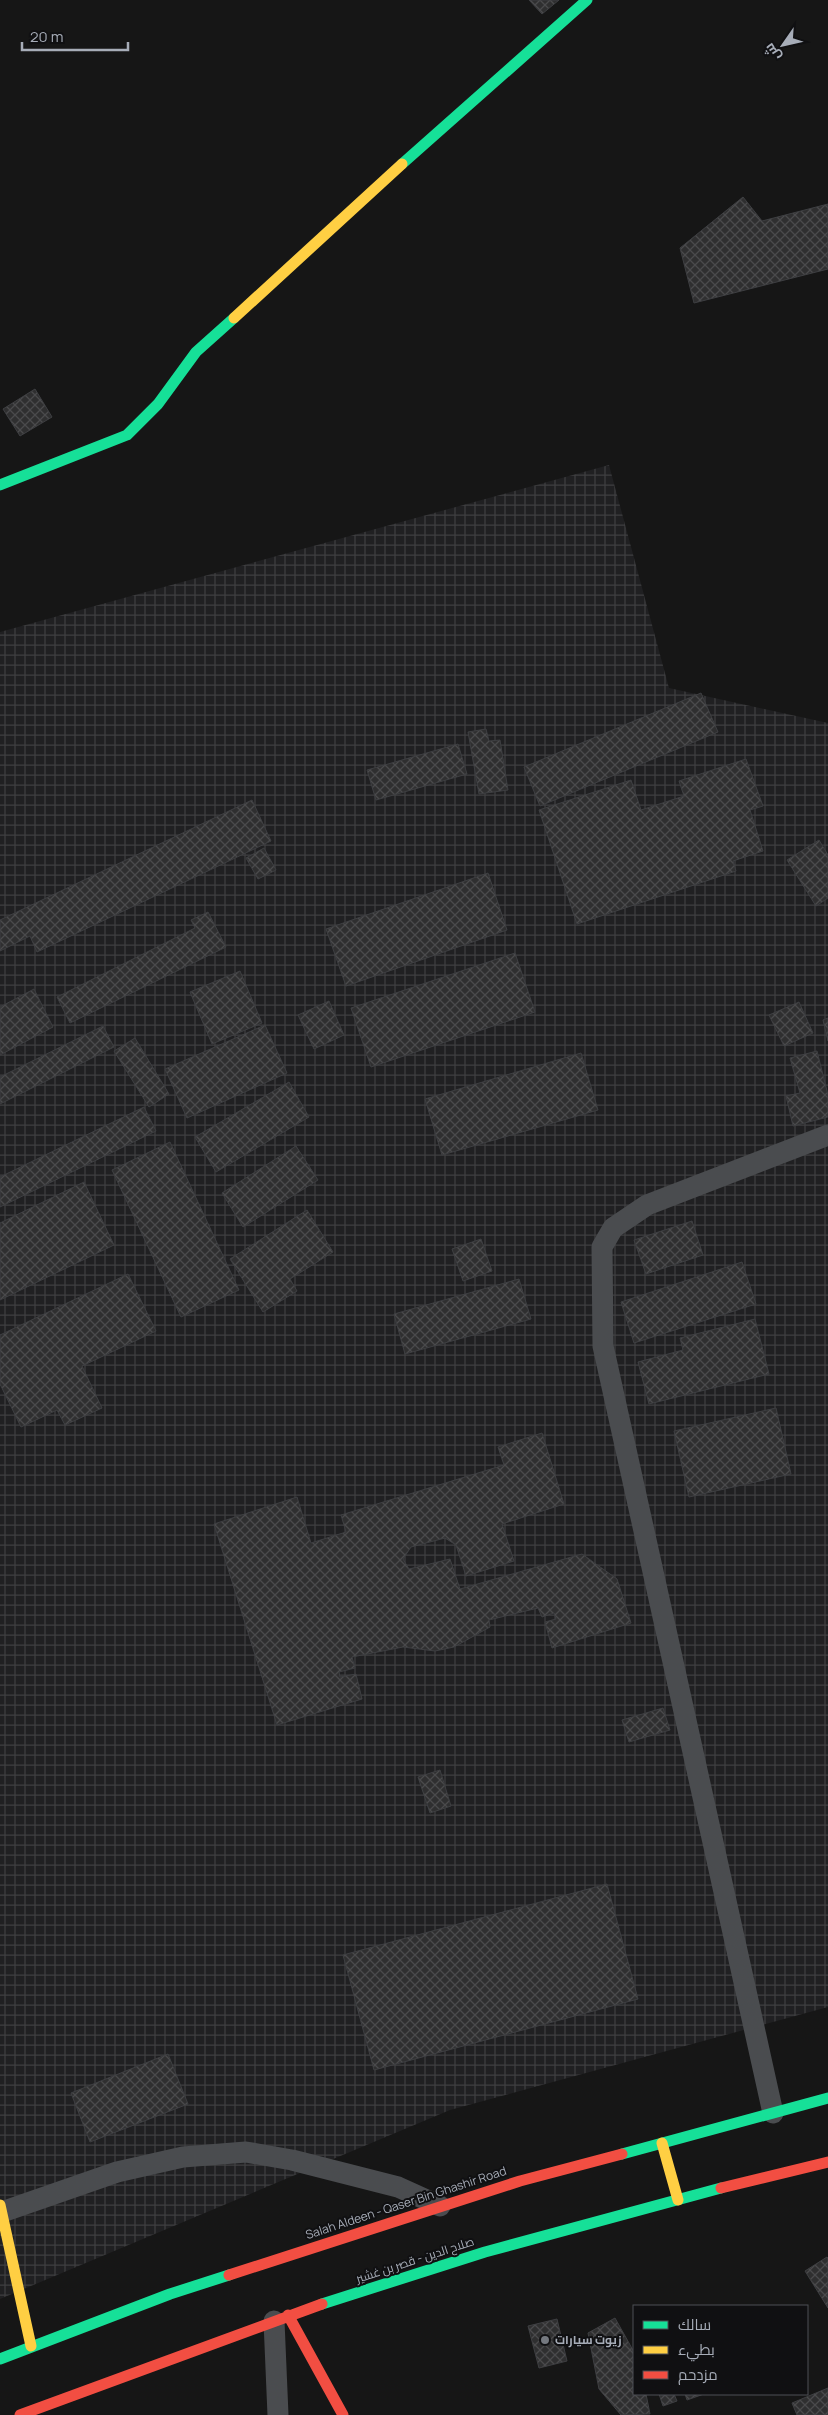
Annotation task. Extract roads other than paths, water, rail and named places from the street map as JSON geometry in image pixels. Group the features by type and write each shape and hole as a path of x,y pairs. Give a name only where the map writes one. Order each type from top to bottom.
{"main road":[{"path":"0,485 127,435 158,404 196,352 400,166 588,0"},
{"name":"Salah Aldeen - Qaser Bin Ghashir Road","path":"0,2359 170,2294 440,2206 520,2181 828,2098"},
{"path":"662,2143 678,2200"},
{"name":"صلاح الدين - قصر بن غشير","path":"20,2415 281,2318 485,2252 758,2178 828,2162"},
{"path":"1,2208 31,2346"},
{"path":"281,2318 343,2415"}],"lane":[{"path":"773,2113 603,1346 602,1247 613,1228 647,1205 828,1134"},
{"path":"1,2208 117,2172 182,2157 246,2152 292,2160 398,2187 440,2206"},
{"path":"278,2415 281,2318"}],"place":[{"name":"زيوت سيارات","path":"545,2340"}]}
